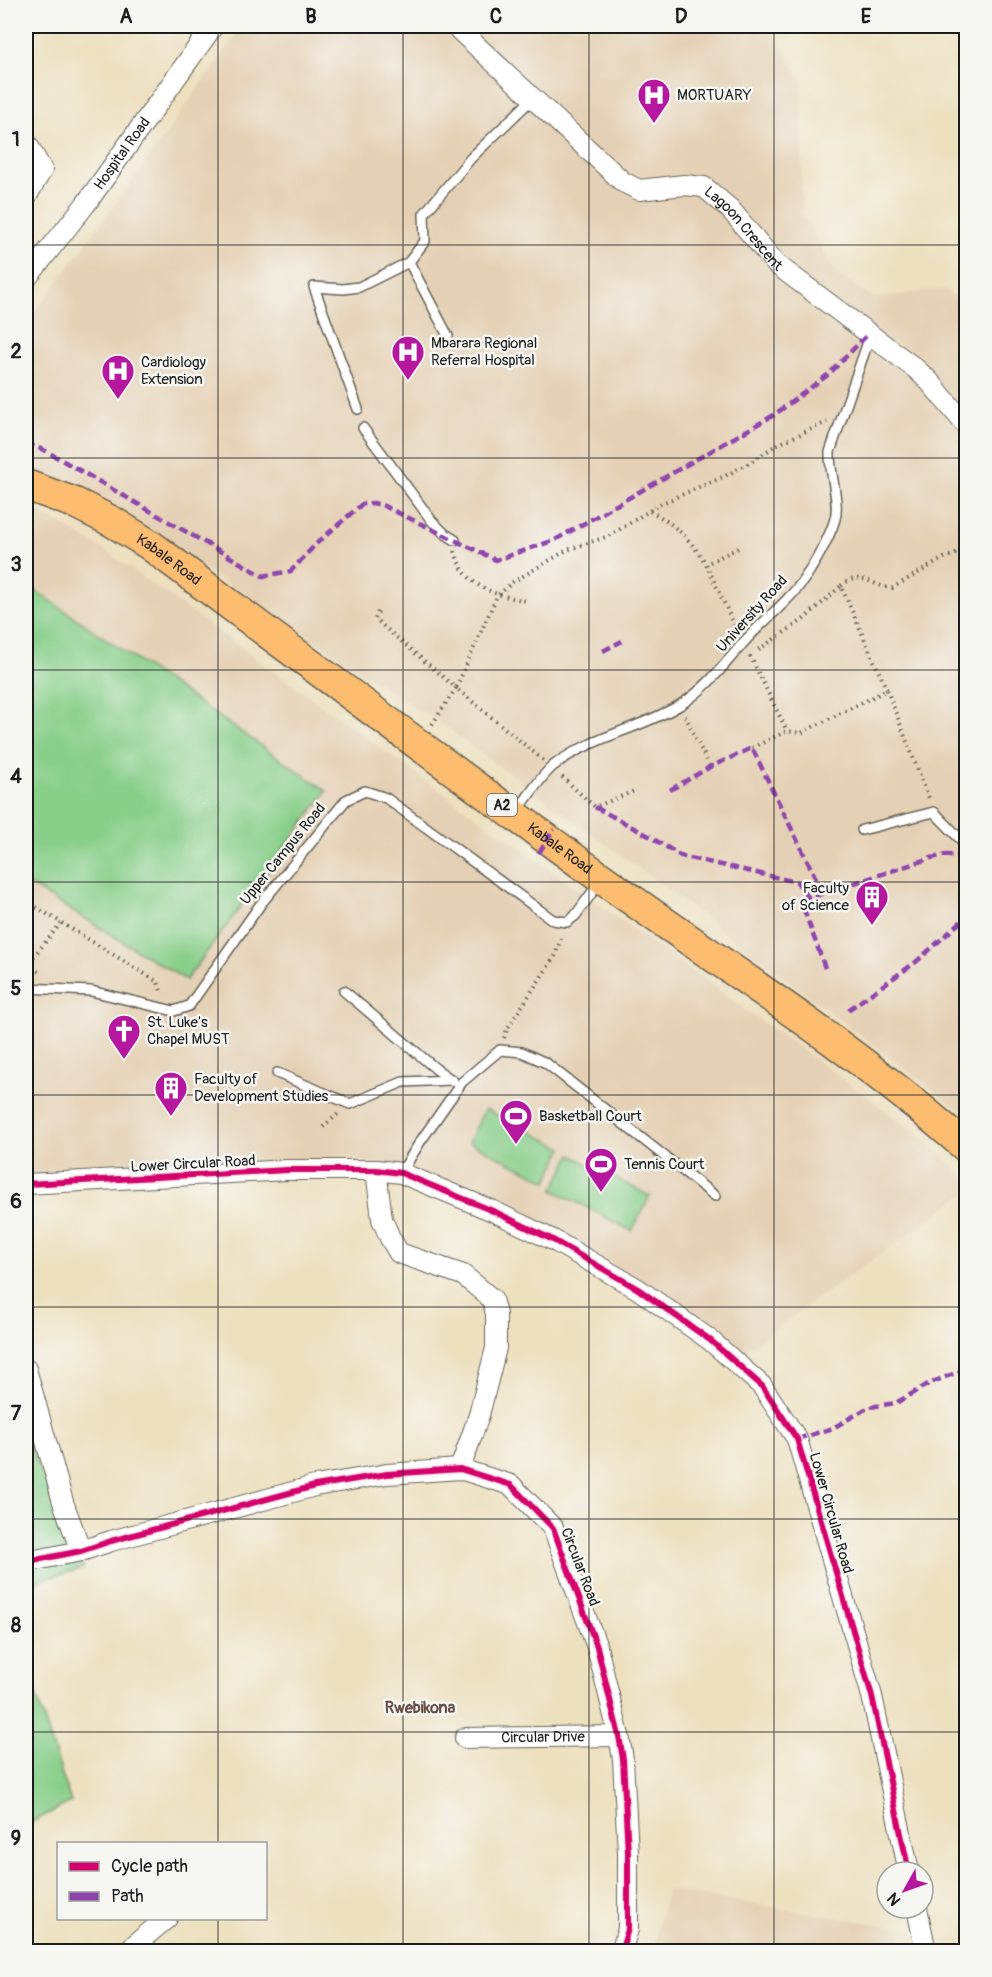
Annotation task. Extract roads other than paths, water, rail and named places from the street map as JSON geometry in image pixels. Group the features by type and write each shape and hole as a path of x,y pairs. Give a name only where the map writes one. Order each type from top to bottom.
{"main road":[{"name":"Kabale Road","path":"26,485 75,503 113,522 150,546 602,878 858,1060 918,1105 966,1147"}],"street":[{"name":"Hospital Road","path":"26,279 85,206 213,26"},
{"name":"Lagoon Crescent","path":"455,26 623,182 639,190 684,185 704,187 730,209 776,264 929,381 966,425"},
{"path":"26,142 42,170 26,197"},
{"name":"Lower Circular Road","path":"26,1184 287,1170 376,1170 401,1173 493,1211 543,1235 628,1284 711,1340 762,1386 797,1439 872,1696 906,1860"},
{"path":"376,1170 382,1219 399,1253 463,1275 492,1299 496,1314 496,1348 480,1415 460,1469"},
{"path":"26,1368 63,1502 81,1551"},
{"name":"Circular Road","path":"26,1562 81,1551 315,1486 387,1474 460,1469 511,1485 553,1528 597,1647 619,1736 623,1759 628,1853 628,1929 621,1952"},
{"name":"Circular Drive","path":"465,1738 619,1736"},
{"path":"126,1952 165,1920"},
{"path":"919,1920 926,1952"}],"lane":[{"path":"358,409 314,287 343,289 359,287 409,262 425,240 424,214 471,158 532,99"},
{"path":"409,262 448,336"},
{"name":"University Road","path":"514,814 552,767 584,746 680,705 726,665 743,643 793,594 825,543 836,517 830,452 870,336"},
{"path":"363,428 432,521 455,540"},
{"name":"Upper Campus Road","path":"26,988 91,991 174,1011 189,1006 260,905 346,800 365,791 386,798 553,920 567,922 575,916 602,878"},
{"path":"862,830 934,812 966,845"},
{"path":"344,991 452,1080"},
{"path":"401,1173 462,1082 500,1050 522,1052 546,1063 715,1196"},
{"path":"277,1073 350,1104 403,1082 452,1080 462,1082"}],"place":[{"name":"MORTUARY","path":"654,124"},
{"name":"Mbarara Regional Referral Hospital","path":"408,381"},
{"name":"Cardiology Extension","path":"118,400"},
{"name":"Faculty of Science","path":"872,926"},
{"name":"St. Luke's Chapel MUST","path":"124,1060"},
{"name":"Faculty of Development Studies","path":"171,1117"},
{"name":"Basketball Court","path":"516,1145"},
{"name":"Tennis Court","path":"601,1193"}],"district":[{"name":"Rwebikona","path":"420,1708"}]}
